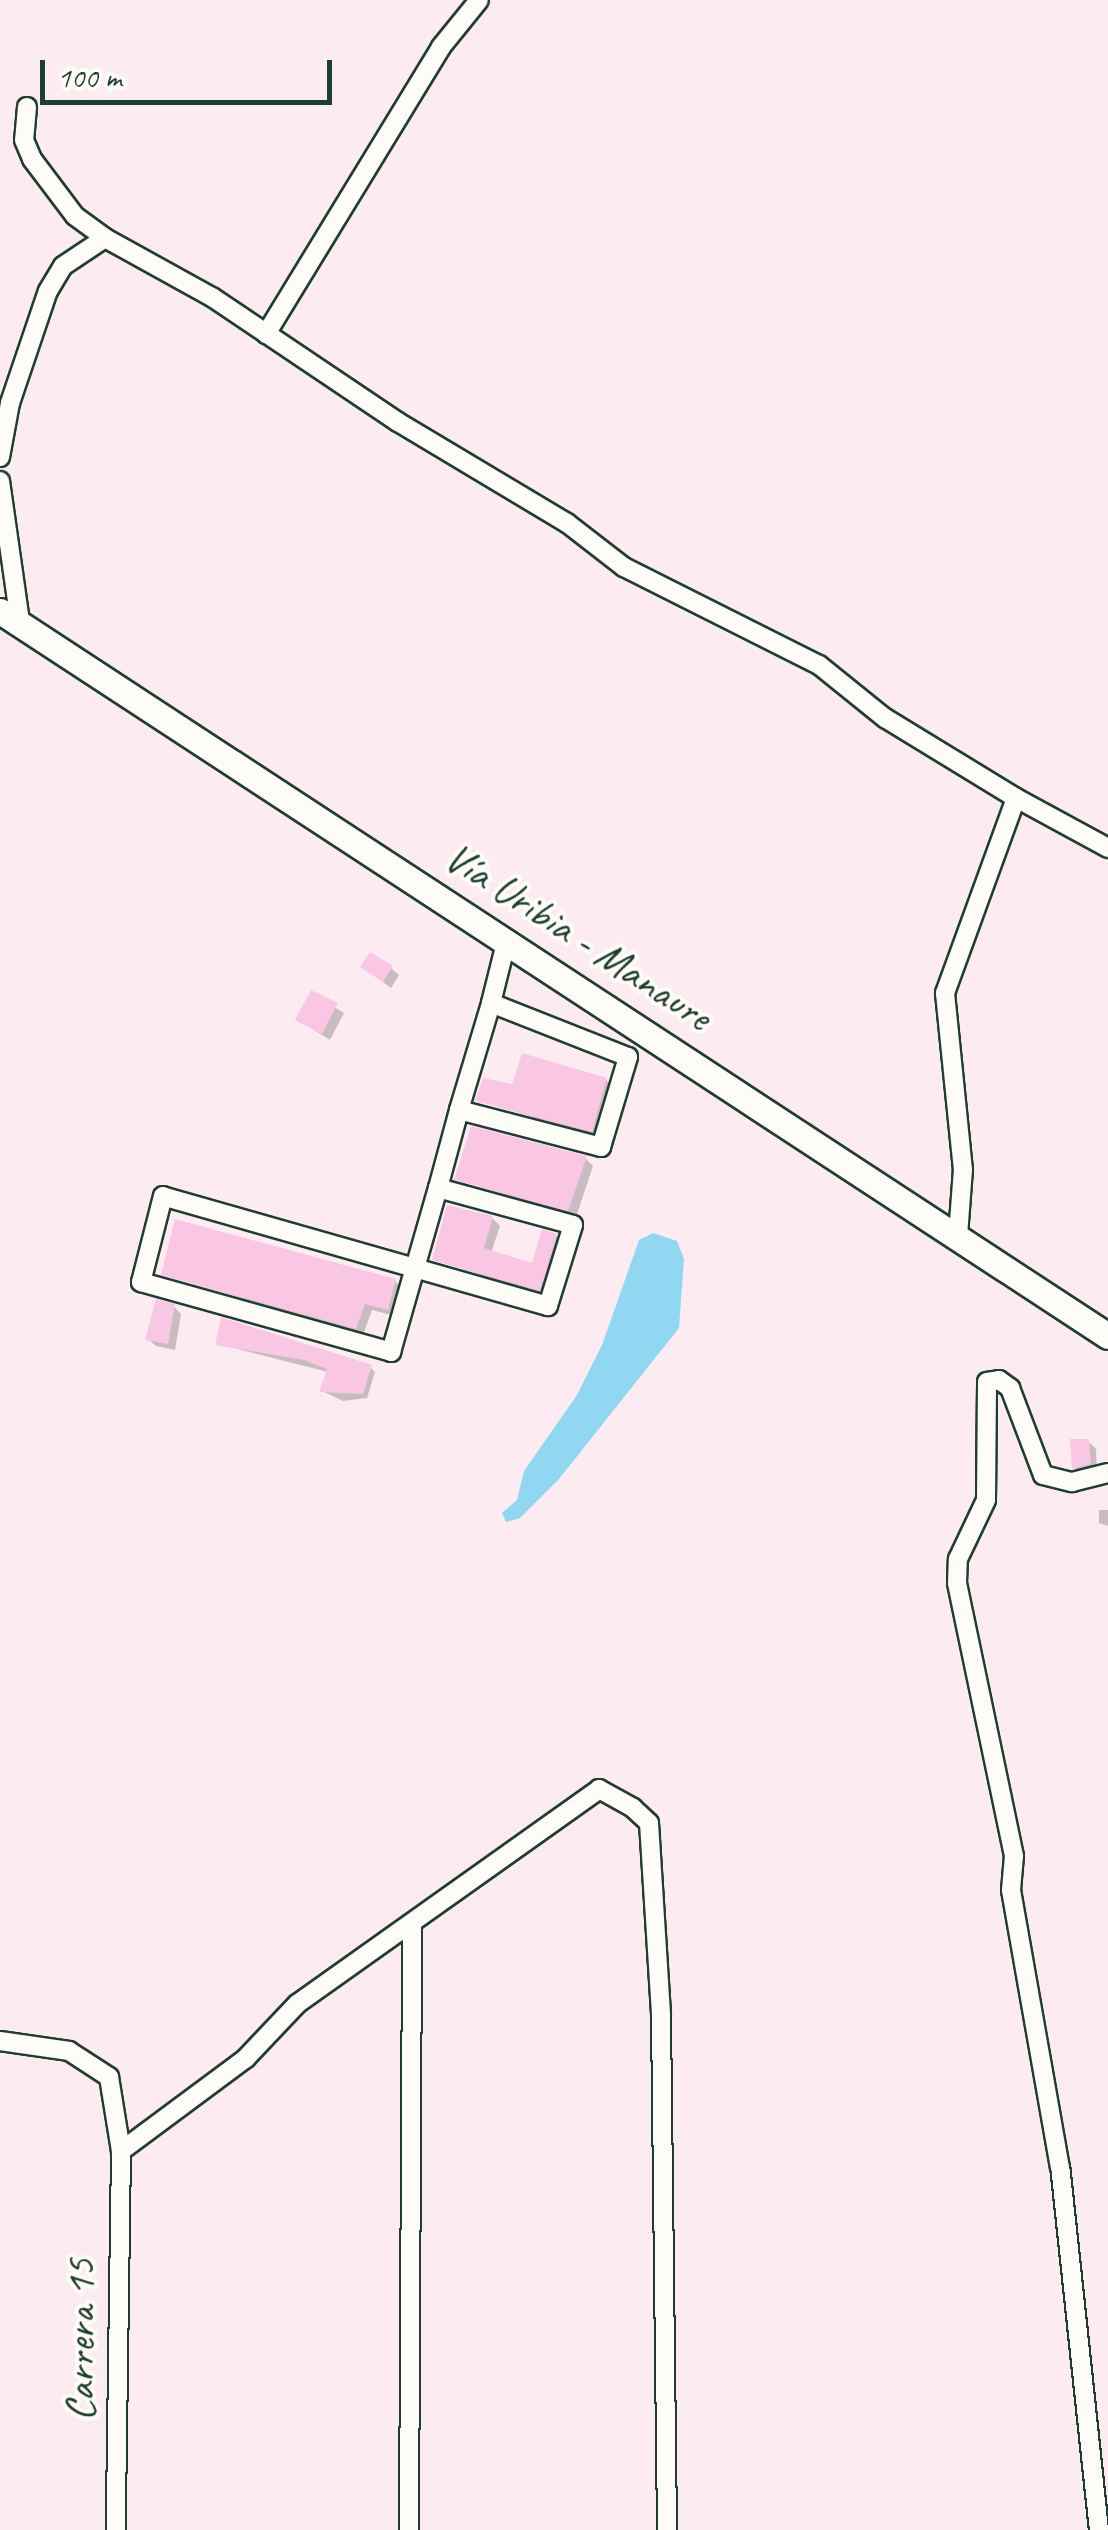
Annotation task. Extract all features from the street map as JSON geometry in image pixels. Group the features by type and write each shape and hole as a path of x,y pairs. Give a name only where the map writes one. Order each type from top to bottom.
{"main road":[{"name":"Vía Uribia - Manaure","path":"10,616 1108,1336"}],"street":[{"path":"266,334 441,47 479,0"},
{"path":"27,108 24,140 32,159 74,216 104,238 266,334 567,523 624,567 819,665 885,718 1016,798 1108,848"},
{"path":"0,457 10,403 48,291 62,266 104,238"},
{"path":"0,481 10,616"},
{"path":"958,1236 961,1134 945,1040 945,993 1016,798"},
{"path":"438,1188 573,1224 548,1306 415,1268 163,1196 140,1282 391,1352 415,1268 438,1188 459,1110 491,1003 508,939"},
{"path":"459,1110 601,1147 628,1057 491,1003"},
{"path":"1099,2530 1060,2168 1011,1890 1014,1856 957,1583 958,1559 986,1500 987,1382 999,1380 1010,1388 1044,1475 1072,1482 1108,1473"},
{"path":"121,2150 246,2058 297,2004 412,1927 599,1789 649,1824 661,2016 668,2530"},
{"path":"410,2530 412,1927"},
{"name":"Carrera 15","path":"0,2041 91,2060 109,2077 121,2150 116,2530"}],"water":[{"path":"653,1233 677,1241 684,1259 679,1328 559,1479 520,1518 506,1522 502,1513 517,1500 524,1471 577,1395 602,1345 639,1240"}],"building":[{"path":"370,952 393,966 383,982 360,967"},
{"path":"311,990 338,1003 322,1034 295,1020"},
{"path":"522,1053 607,1078 592,1132 475,1101 483,1078 512,1084"},
{"path":"471,1126 587,1156 568,1211 454,1180"},
{"path":"447,1205 493,1216 484,1248 532,1263 542,1229 557,1234 540,1291 432,1260"},
{"path":"175,1219 396,1279 388,1310 365,1304 356,1329 161,1275"},
{"path":"156,1299 175,1304 168,1344 145,1340"},
{"path":"221,1317 372,1365 363,1394 319,1392 327,1369 304,1360 215,1345"},
{"path":"1070,1439 1089,1439 1091,1464 1072,1469"}]}
